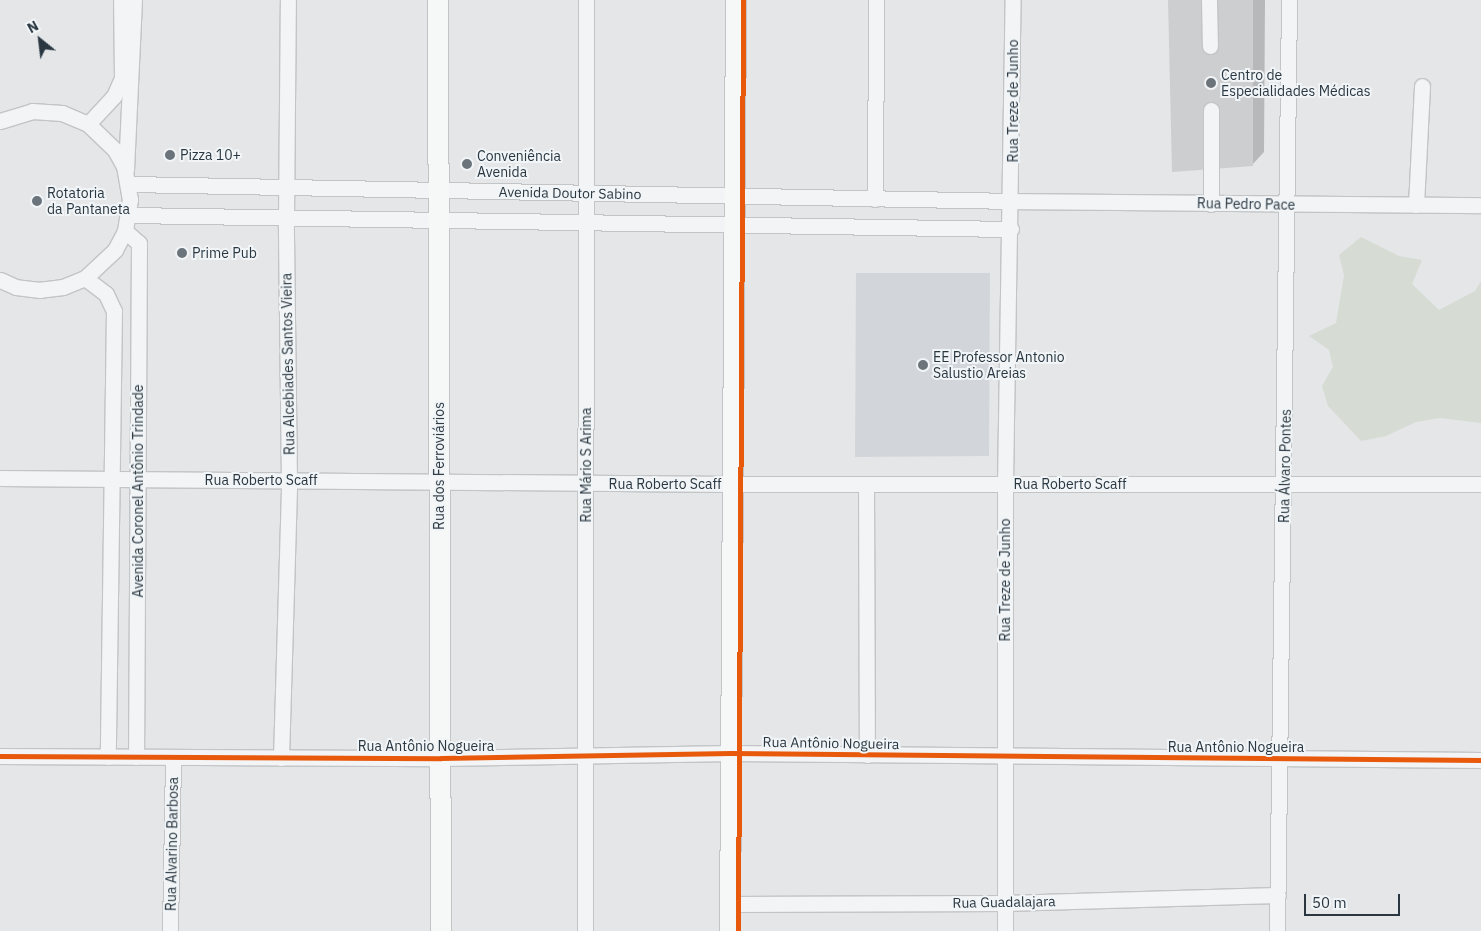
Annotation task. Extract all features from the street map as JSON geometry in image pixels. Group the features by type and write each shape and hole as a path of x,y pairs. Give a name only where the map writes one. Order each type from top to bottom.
{"main road":[{"name":"Rua dos Ferroviários","path":"438,0 438,482 441,931"},
{"path":"730,931 733,225 736,0"}],"street":[{"path":"88,124 114,96 122,78 122,0"},
{"path":"0,280 16,287 40,290 63,287 85,278 116,250 125,231 129,215 128,179 134,0"},
{"name":"Rua Alcebiades Santos Vieira","path":"281,758 289,481 286,218 288,0"},
{"name":"Rua Mário S Arima","path":"585,931 586,0"},
{"path":"875,198 876,0"},
{"name":"Rua Treze de Junho","path":"1005,931 1007,757 1005,484 1012,202 1013,0"},
{"path":"1209,0 1210,46"},
{"name":"Rua Álvaro Pontes","path":"1277,931 1281,759 1289,0"},
{"path":"1416,205 1422,86"},
{"path":"1211,110 1211,204"},
{"path":"1,119 32,111 52,112 88,124 115,150 128,179"},
{"name":"Avenida Doutor Sabino","path":"128,179 287,187 1012,202"},
{"name":"Rua Pedro Pace","path":"1012,202 1481,205"},
{"name":"Avenida Doutor Sabino","path":"129,215 1011,229"},
{"name":"Avenida Coronel Antônio Trindade","path":"125,231 139,243 136,757"},
{"name":"Avenida Coronel Antônio Trindade","path":"85,278 106,294 114,311 108,757"},
{"name":"Rua Roberto Scaff","path":"0,478 733,484 1481,484"},
{"path":"866,484 867,755"},
{"name":"Rua Antônio Nogueira","path":"0,756 441,758 731,753 1481,760"},
{"name":"Rua Alvarino Barbosa","path":"170,931 173,757"},
{"name":"Rua Guadalajara","path":"731,904 1005,903 1278,895"}],"shaded area":[{"path":"1361,237 1399,256 1422,260 1412,284 1439,310 1475,291 1481,281 1481,423 1440,418 1416,422 1386,436 1361,441 1328,406 1322,386 1333,367 1329,350 1309,336 1336,323 1344,275 1339,255"},
{"name":"EE Professor Antonio Salustio Areias","path":"856,273 990,273 989,456 855,457"}],"building":[{"name":"Centro de Especialidades Médicas","path":"1168,0 1253,0 1253,166 1172,172"}],"cycle path":[{"path":"738,931 743,0"},
{"path":"0,756 441,758 731,753 1481,760"}],"place":[{"name":"Centro de Especialidades Médicas","path":"1211,83"},
{"name":"Pizza 10+","path":"170,155"},
{"name":"Conveniência Avenida","path":"467,164"},
{"name":"Rotatoria da Pantaneta","path":"37,201"},
{"name":"Prime Pub","path":"182,253"},
{"name":"EE Professor Antonio Salustio Areias","path":"923,365"}]}
